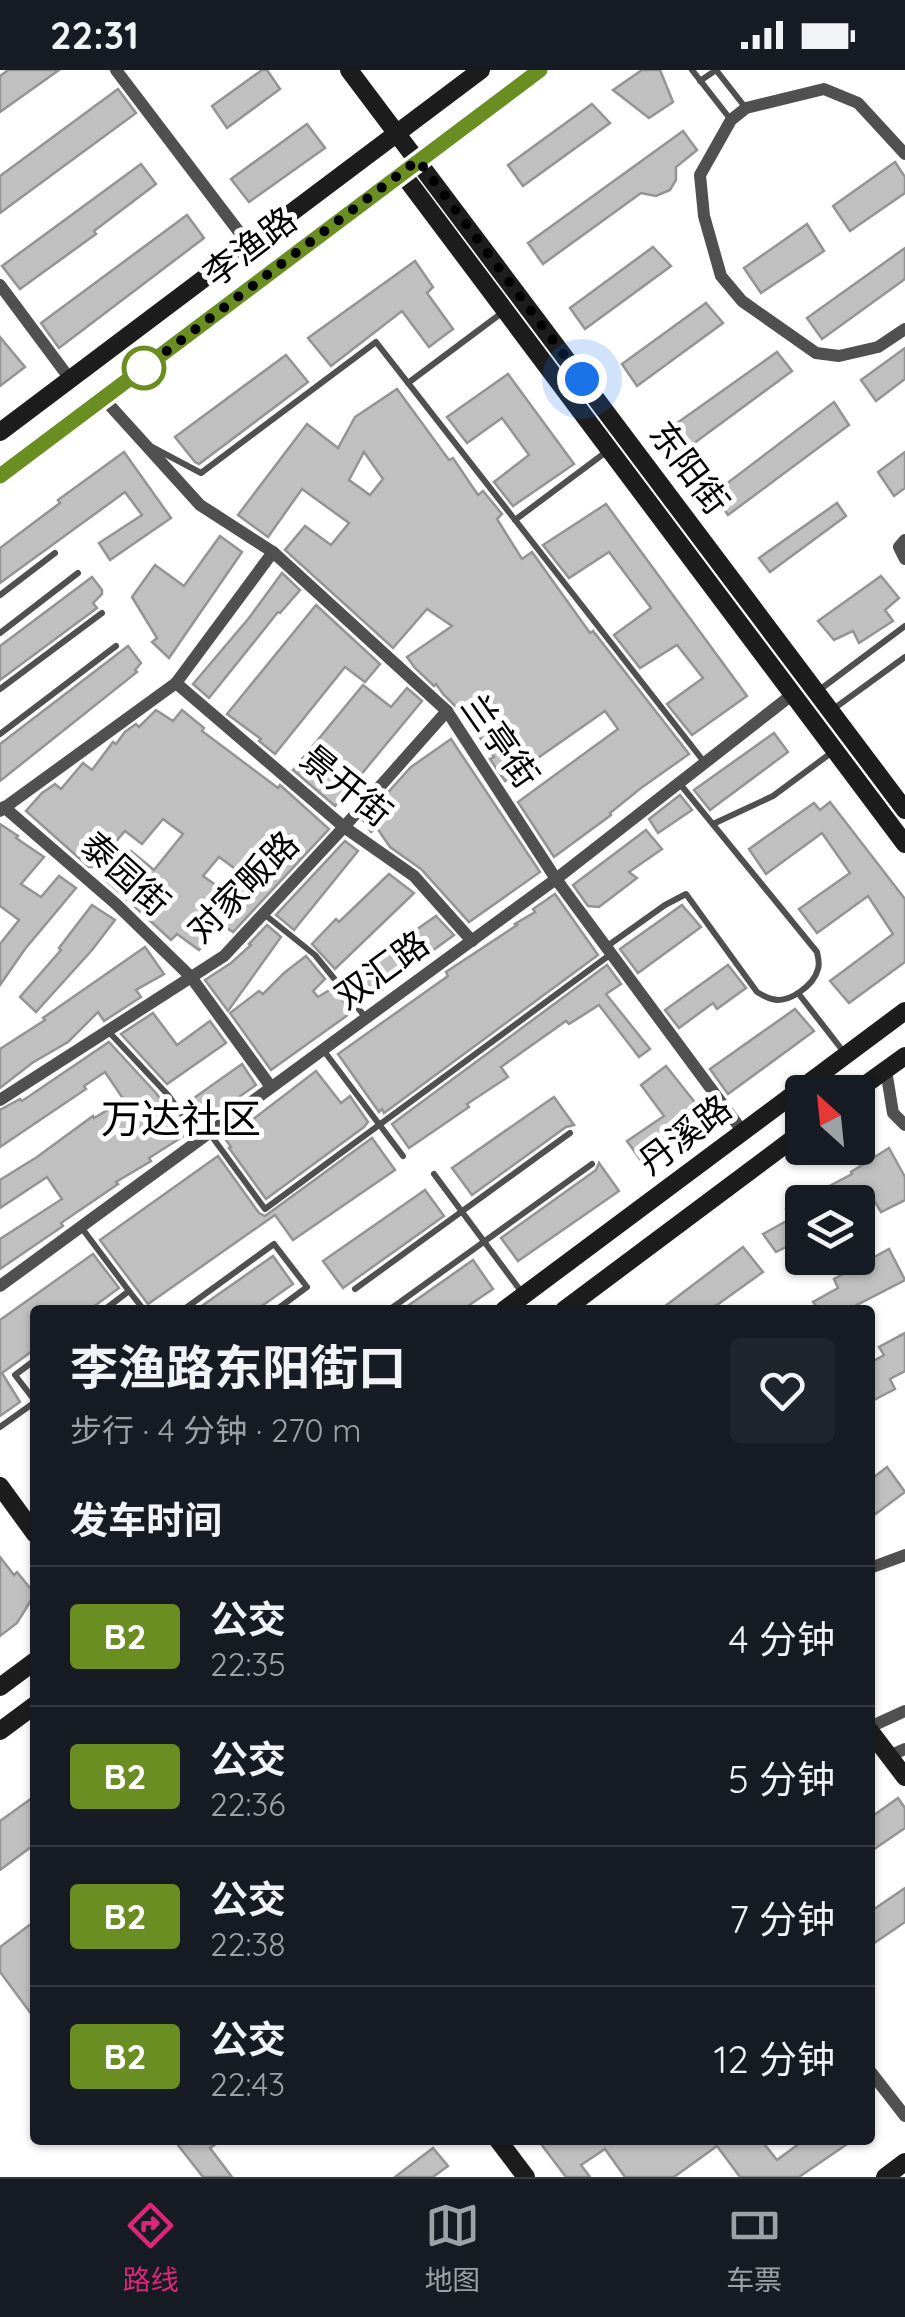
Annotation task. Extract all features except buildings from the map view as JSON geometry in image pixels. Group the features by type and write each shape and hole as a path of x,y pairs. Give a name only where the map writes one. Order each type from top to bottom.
{"main road":[{"name":"东阳街","path":"349,70 905,810"},
{"name":"李渔路","path":"0,432 481,70"},
{"name":"李渔路","path":"0,476 540,70"},
{"name":"东阳街","path":"402,173 905,844"},
{"name":"丹溪路","path":"511,1305 905,1011"},
{"path":"875,1078 905,1056"},
{"name":"丹溪路","path":"571,1305 785,1145"},
{"path":"0,1486 30,1527"},
{"path":"0,1687 30,1664"},
{"path":"0,1731 30,1708"},
{"path":"875,1733 897,1752 905,1777"},
{"path":"502,2145 526,2177"},
{"path":"885,2177 905,2162"}],"street":[{"path":"116,70 249,245"},
{"path":"905,154 858,103 824,89 746,108 731,120 700,175 704,216 721,276 742,301 816,352 839,356 878,347 905,329"},
{"path":"0,285 70,379"},
{"name":"兰亭街","path":"104,398 200,505 273,552 447,711 556,879 743,1132"},
{"path":"905,540 899,546 905,560"},
{"path":"2,809 176,683 273,552"},
{"name":"景开街","path":"176,683 344,827 414,876 472,941"},
{"name":"双汇路","path":"0,1286 556,879 793,694"},
{"name":"对家畈路","path":"0,1100 224,956 447,711"},
{"name":"泰园街","path":"2,809 116,904 191,977 272,1088"},
{"path":"886,1070 893,1113 905,1125"},
{"path":"875,1566 905,1554"},
{"path":"875,1726 905,1711"},
{"path":"875,2077 905,2116"}],"lane":[{"path":"692,70 731,120"},
{"path":"700,80 716,70 746,108"},
{"path":"408,384 505,310"},
{"path":"142,441 201,473 376,342 704,763"},
{"path":"514,520 610,450"},
{"path":"0,594 55,553"},
{"path":"0,633 78,573"},
{"path":"0,689 102,613"},
{"path":"816,692 905,626"},
{"path":"0,734 116,646"},
{"path":"831,711 905,658"},
{"path":"713,824 773,796 835,750"},
{"path":"108,1031 205,1136 265,1209 665,905 686,894 757,992 772,1000 786,1000 814,978 820,966 817,952 680,783"},
{"path":"264,914 315,955 366,1018"},
{"path":"798,993 846,1055"},
{"path":"323,1050 403,1156"},
{"path":"354,1289 570,1133"},
{"path":"397,1305 592,1164"},
{"path":"434,1174 524,1295"},
{"path":"81,1227 140,1305"},
{"path":"190,1305 274,1244 307,1288 283,1305"},
{"path":"111,1305 129,1292"},
{"path":"30,1364 14,1375 30,1395"},
{"path":"0,1427 30,1405"}],"bus line":[{"name":"B2","path":"0,476 540,70"}],"district":[{"name":"万达社区","path":"181,1119"}],"route":[{"path":"144,368 134,376 418,160 582,379"}]}
